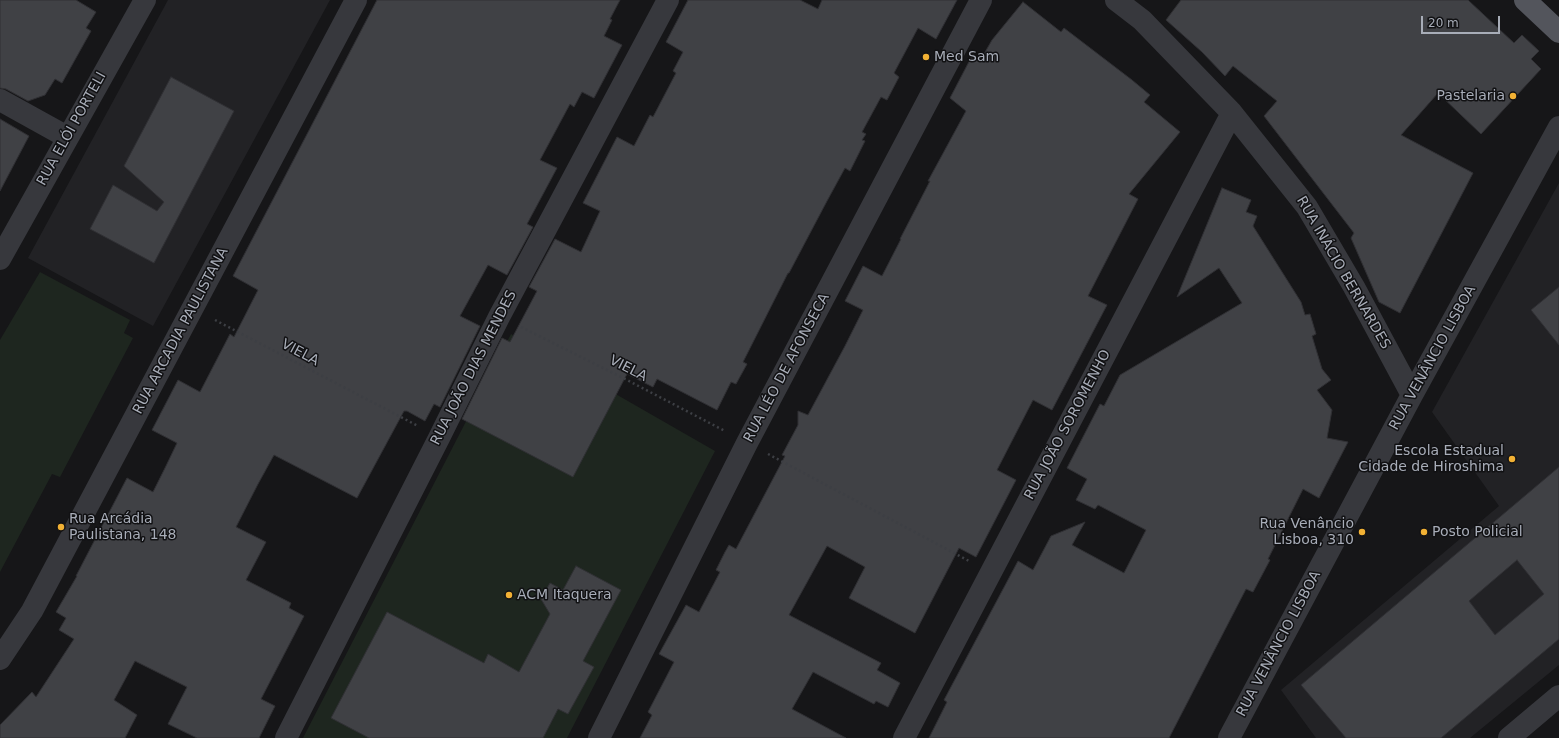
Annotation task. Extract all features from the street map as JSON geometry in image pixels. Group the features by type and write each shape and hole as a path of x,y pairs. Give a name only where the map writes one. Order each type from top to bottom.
{"main road":[{"path":"1524,0 1559,32"}],"street":[{"name":"RUA ELÓI PORTELI","path":"0,260 67,137 145,0"},
{"name":"RUA ARCADIA PAULISTANA","path":"0,658 32,611 356,0"},
{"name":"RUA JOÃO DIAS MENDES","path":"286,738 499,317 668,0"},
{"name":"RUA LÉO DE AFONSECA","path":"598,738 747,443 981,0"},
{"name":"RUA INÁCIO BERNARDES","path":"1116,0 1142,20 1232,113 1307,207 1354,287 1412,395"},
{"path":"0,100 67,137"},
{"name":"RUA JOÃO SOROMENHO","path":"904,738 1232,113"},
{"name":"RUA VENÂNCIO LISBOA","path":"1229,738 1412,395 1559,127"},
{"path":"1509,738 1559,696"}],"path":[{"name":"VIELA","path":"193,309 439,438"},
{"name":"VIELA","path":"499,317 625,379 990,572"}],"shaded area":[{"path":"168,0 330,0 153,326 28,258"},
{"name":"Escola Estadual Cidade de Hiroshima","path":"1559,183 1559,665 1470,738 1316,738 1281,690 1499,506 1432,412"},
{"path":"40,272 130,320 124,333 133,338 60,477 52,474 0,572 0,340"},
{"name":"ACM Itaquera","path":"511,334 715,451 567,738 303,738"}],"building":[{"path":"0,0 76,0 96,12 86,28 91,31 62,83 55,79 45,95 28,101 6,89 0,88"},
{"path":"377,0 620,0 610,19 612,20 604,36 622,45 594,98 582,92 574,107 570,104 540,160 557,168 527,224 533,227 507,275 488,265 460,316 480,326 440,407 434,404 425,421 407,411 404,411 357,498 274,455 258,484 236,527 266,542 246,580 291,603 289,608 304,616 261,699 275,706 259,738 197,738 168,724 187,687 135,661 114,700 137,715 125,738 0,738 0,725 32,692 36,697 74,639 59,630 66,618 56,612 77,576 127,478 153,492 165,468 177,443 152,430 178,380 200,392 230,334 234,337 258,290 233,276"},
{"path":"688,0 800,0 818,9 822,0 957,0 936,39 918,28 894,73 899,77 887,100 881,97 862,132 866,134 862,140 865,141 850,171 845,168 788,273 743,362 747,364 736,384 731,382 717,410 657,379 653,387 627,374 573,477 462,419 502,338 510,342 537,291 529,287 555,239 581,252 600,211 583,203 617,137 634,146 650,115 653,117 676,73 673,71 683,52 666,42"},
{"path":"1181,0 1468,0 1514,43 1522,35 1539,51 1531,59 1541,69 1481,134 1438,93 1401,135 1473,173 1400,313 1379,302 1351,238 1354,233 1264,116 1277,101 1233,66 1225,76 1202,52 1166,20"},
{"path":"1023,2 1061,32 1064,28 1132,80 1150,95 1144,102 1180,132 1129,194 1138,199 1088,296 1107,305 1052,410 1033,400 997,470 1016,480 976,557 959,548 915,633 849,598 865,567 827,546 789,615 881,663 877,670 900,683 888,707 876,701 874,704 813,672 792,709 846,738 640,738 652,715 648,712 674,662 659,654 686,605 699,612 720,572 716,570 725,552 729,545 736,549 785,456 782,455 798,425 798,411 808,415 845,346 863,310 845,301 863,266 882,276 930,181 928,181 966,111 950,98 973,54 980,61 992,40"},
{"path":"171,77 234,111 154,263 90,229 113,185 157,211 164,202 124,166"},
{"path":"0,119 29,136 0,191"},
{"path":"1222,188 1251,200 1246,212 1257,216 1253,226 1301,302 1305,315 1310,314 1316,334 1312,336 1322,369 1331,380 1317,390 1332,410 1327,438 1348,442 1319,498 1303,489 1268,559 1270,560 1253,592 1246,589 1169,738 929,738 947,702 944,700 1018,561 1033,570 1051,536 1085,522 1072,545 1124,573 1146,530 1098,505 1095,509 1076,500 1087,479 1067,468 1100,404 1104,406 1120,375 1242,303 1219,268 1177,297"},
{"path":"1559,287 1559,345 1531,310"},
{"path":"1559,467 1559,639 1441,738 1346,738 1301,685","holes":["1517,560 1544,594 1495,635 1469,601"]},
{"path":"576,566 621,590 583,661 594,667 568,714 558,709 543,738 369,738 331,718 387,612 484,663 488,654 519,672 550,614 541,599 550,583 563,590"}],"place":[{"name":"Med Sam","path":"926,57"},
{"name":"Pastelaria","path":"1513,96"},
{"name":"Escola Estadual Cidade de Hiroshima","path":"1512,459"},
{"name":"Rua Arcádia Paulistana, 148","path":"61,527"},
{"name":"Rua Venâncio Lisboa, 310","path":"1362,532"},
{"name":"Posto Policial","path":"1424,532"},
{"name":"ACM Itaquera","path":"509,595"}]}
